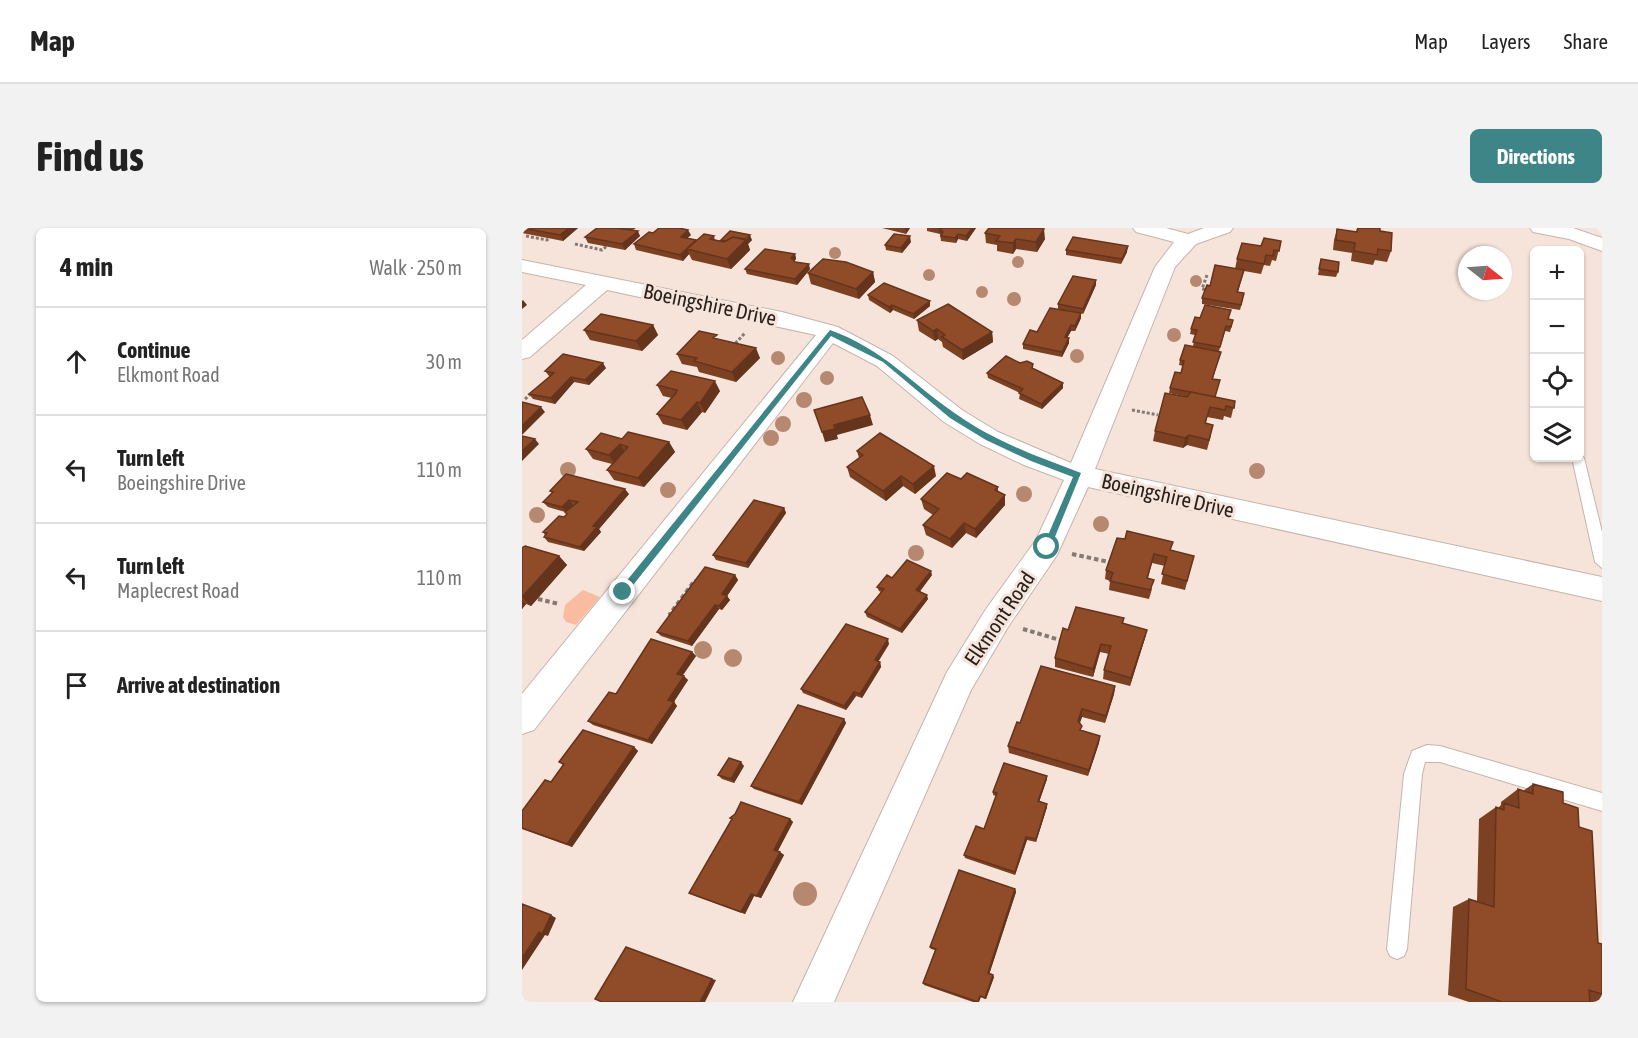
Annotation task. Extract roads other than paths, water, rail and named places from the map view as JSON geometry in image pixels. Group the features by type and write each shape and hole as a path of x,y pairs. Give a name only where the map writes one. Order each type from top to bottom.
{"street":[{"path":"1143,228 1190,240 1223,228"},
{"path":"1540,228 1574,231 1602,244"},
{"name":"Elkmont Road","path":"813,1002 958,682 997,618 1047,547 1166,267 1177,250 1190,240"},
{"name":"Boeingshire Drive","path":"522,266 782,319 830,332 885,361 953,416 979,432 1034,459 1078,475 1602,589"},
{"path":"522,352 603,282"},
{"path":"522,719 830,332"}],"lane":[{"path":"1579,462 1602,562"},
{"path":"1397,949 1413,774 1418,757 1427,753 1440,754 1602,802"}]}
